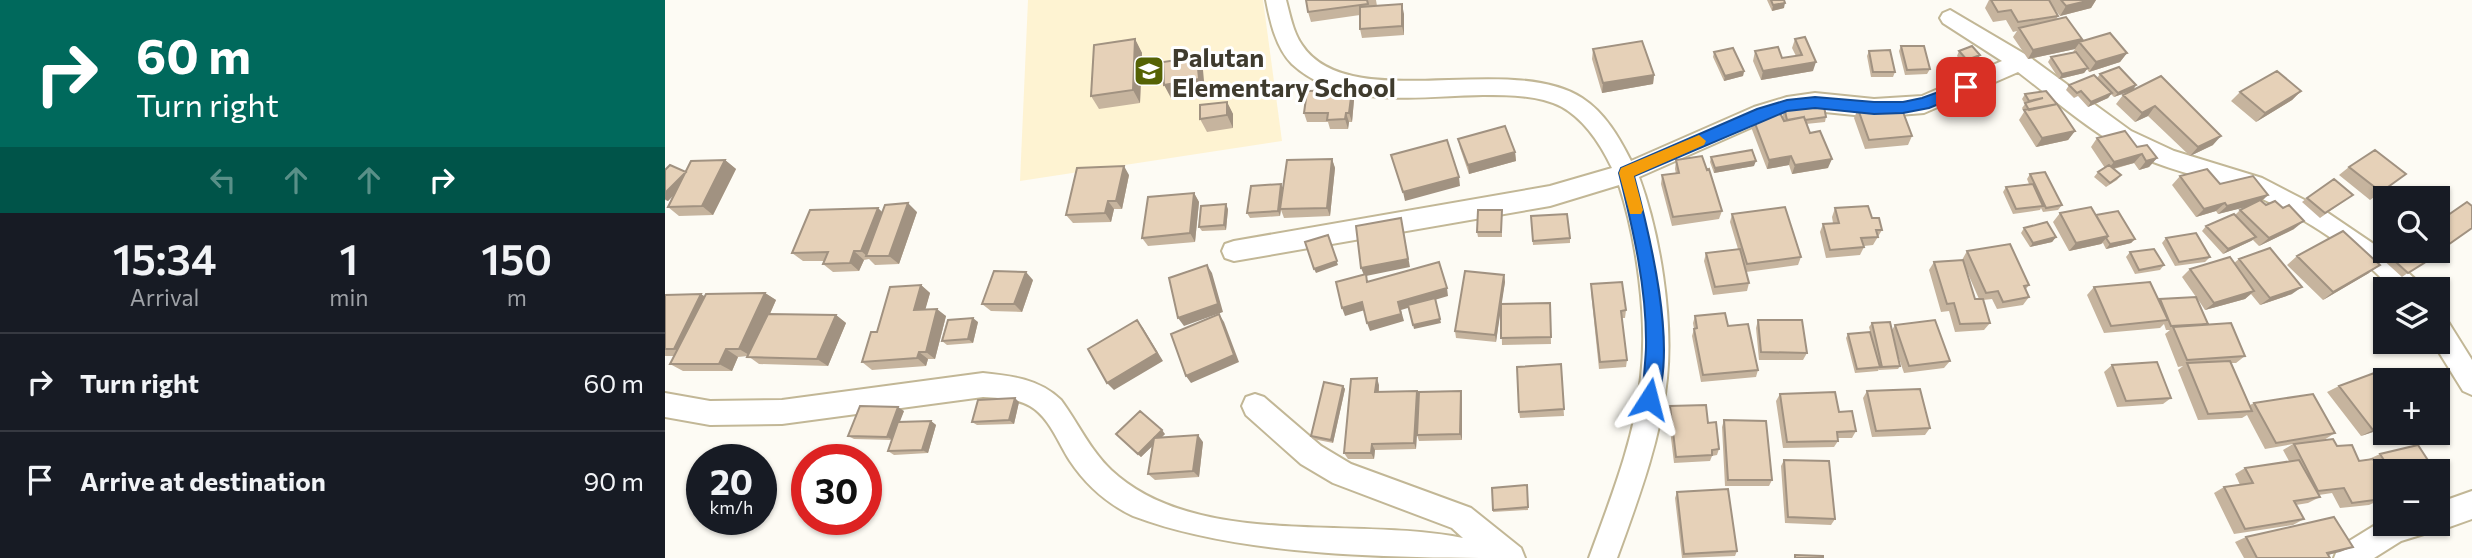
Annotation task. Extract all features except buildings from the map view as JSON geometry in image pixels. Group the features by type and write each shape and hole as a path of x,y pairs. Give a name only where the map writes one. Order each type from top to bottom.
{"street":[{"path":"1276,0 1281,20 1298,57 1323,77 1352,86 1531,88 1567,100 1597,122 1626,173 1639,223 1655,325 1654,378 1624,500 1603,558"},
{"path":"1950,18 2020,62 2094,119 2137,146 2181,163 2252,184 2295,206 2365,253 2393,277"},
{"path":"1234,251 1550,196 1626,173 1762,113 1815,102 1874,108 1914,106 1943,97 2020,62"},
{"path":"2450,347 2472,383"},
{"path":"665,405 710,413 782,412 983,385 1011,386 1032,391 1053,407 1093,469 1120,495 1165,516 1226,534 1442,549 1493,558"},
{"path":"1255,407 1311,456 1343,474 1461,518 1511,558"},
{"path":"2450,513 2472,505"},
{"path":"2348,558 2384,536"}],"shaded area":[{"name":"Palutan Elementary School","path":"1028,0 1263,0 1282,141 1020,181"}],"slow traffic":[{"path":"1636,210 1626,173 1699,141"}],"place":[{"name":"Palutan Elementary School","path":"1149,71"}],"route":[{"path":"1649,399 1654,378 1655,325 1639,223 1626,173 1762,113 1787,106 1815,102 1874,108 1903,107 1924,104 1966,87"}]}
